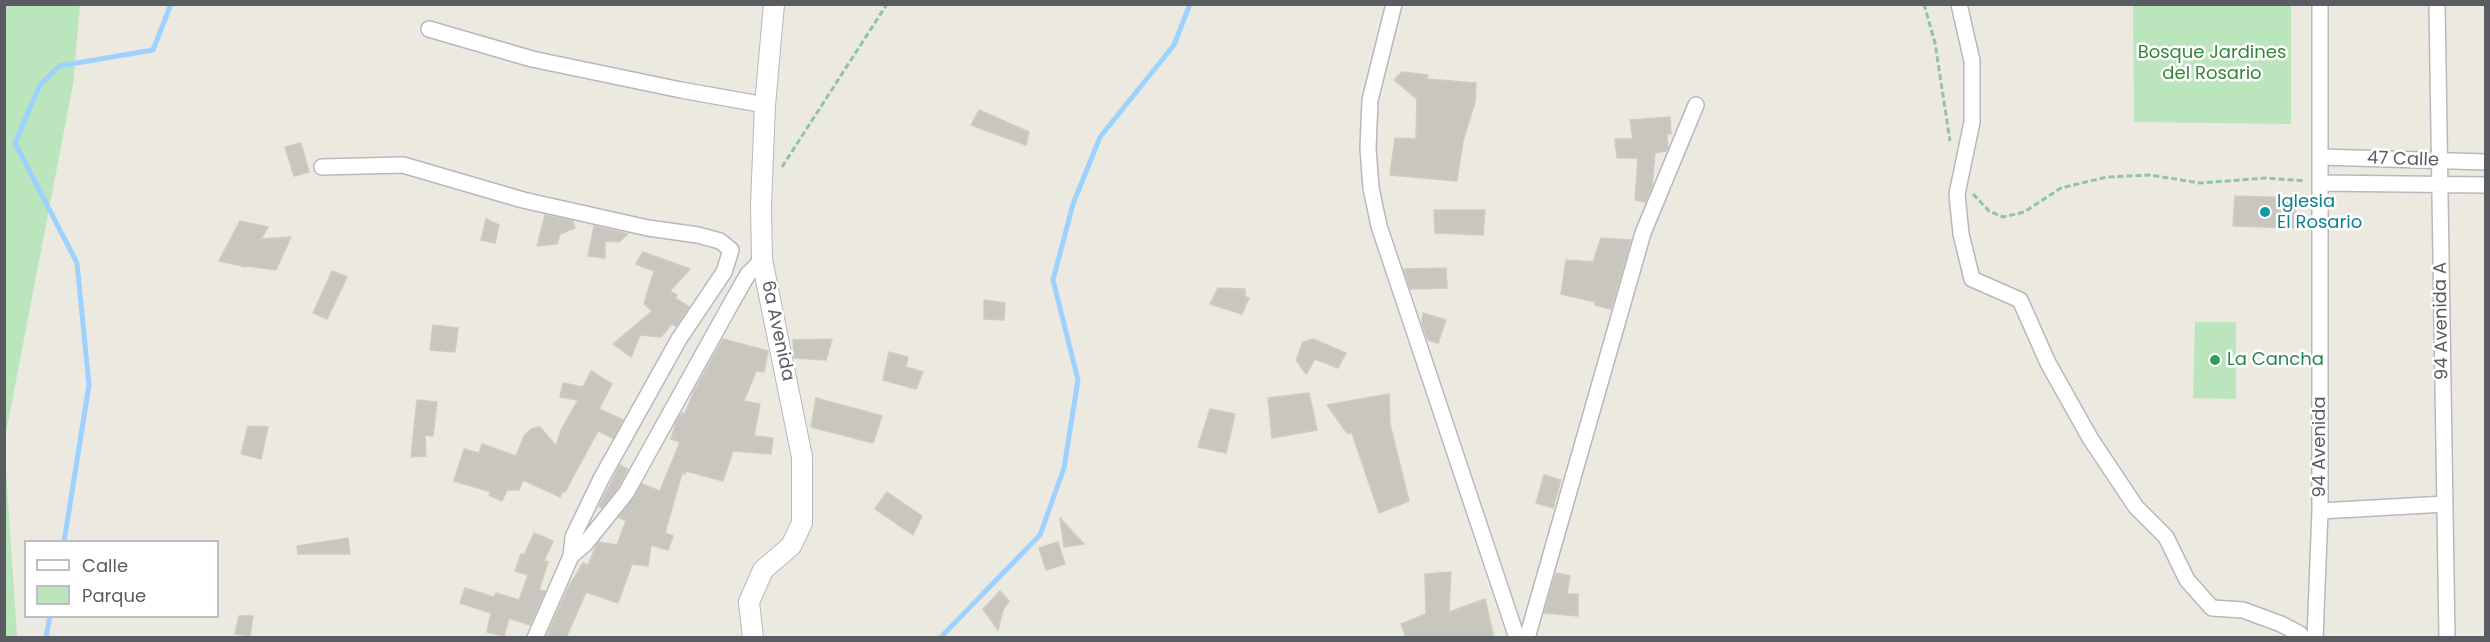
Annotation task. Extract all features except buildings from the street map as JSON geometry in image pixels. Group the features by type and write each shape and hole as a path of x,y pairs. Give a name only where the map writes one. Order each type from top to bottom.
{"street":[{"name":"6a Avenida","path":"753,638 749,602 763,570 791,546 802,523 802,457 762,260 761,205 765,105 774,4"},
{"path":"1394,4 1370,100 1368,148 1371,188 1378,226 1517,638"},
{"path":"1959,4 1972,60 1972,122 1957,194 1961,234 1972,279 2020,300 2048,363 2090,438 2136,507 2166,537 2187,580 2212,608 2243,610 2281,624 2300,634 2302,638"},
{"name":"94 Avenida","path":"2315,638 2320,511 2320,4"},
{"name":"94 Avenida A","path":"2437,4 2447,638"},
{"path":"429,29 532,59 765,105"},
{"path":"1527,638 1643,233 1696,105"},
{"name":"47 Calle","path":"2321,157 2486,162"},
{"path":"322,167 403,165 523,200 648,228 698,235 720,241 730,250 724,273 679,339 601,479 573,537 571,556 535,638"},
{"name":"47 Calle","path":"2321,183 2486,185"},
{"path":"571,556 585,544 626,493 699,358 748,274 762,260"},
{"path":"724,273 748,274"},
{"path":"2320,511 2445,504"}],"path":[{"path":"780,170 887,4"},
{"path":"1924,4 1935,43 1951,149"},
{"path":"1957,194 1973,195 1989,211 2003,217 2024,212 2061,188 2107,177 2151,175 2200,183 2266,178 2321,183"}],"green space":[{"path":"5,4 80,5 73,84 5,438"},
{"name":"Bosque Jardines del Rosario","path":"2133,5 2291,5 2291,124 2134,122"},
{"name":"La Cancha","path":"2195,322 2236,322 2236,399 2193,398"},
{"path":"5,455 17,637 5,637"}],"waterway":[{"path":"64,540 89,385 77,263 15,143 40,85 59,66 153,50 171,4"},
{"path":"940,638 1040,535 1064,468 1078,380 1053,280 1073,204 1100,137 1174,45 1190,4"},
{"path":"46,638 50,618"}],"place":[{"name":"Iglesia El Rosario","path":"2265,212"},
{"name":"La Cancha","path":"2215,360"}]}
